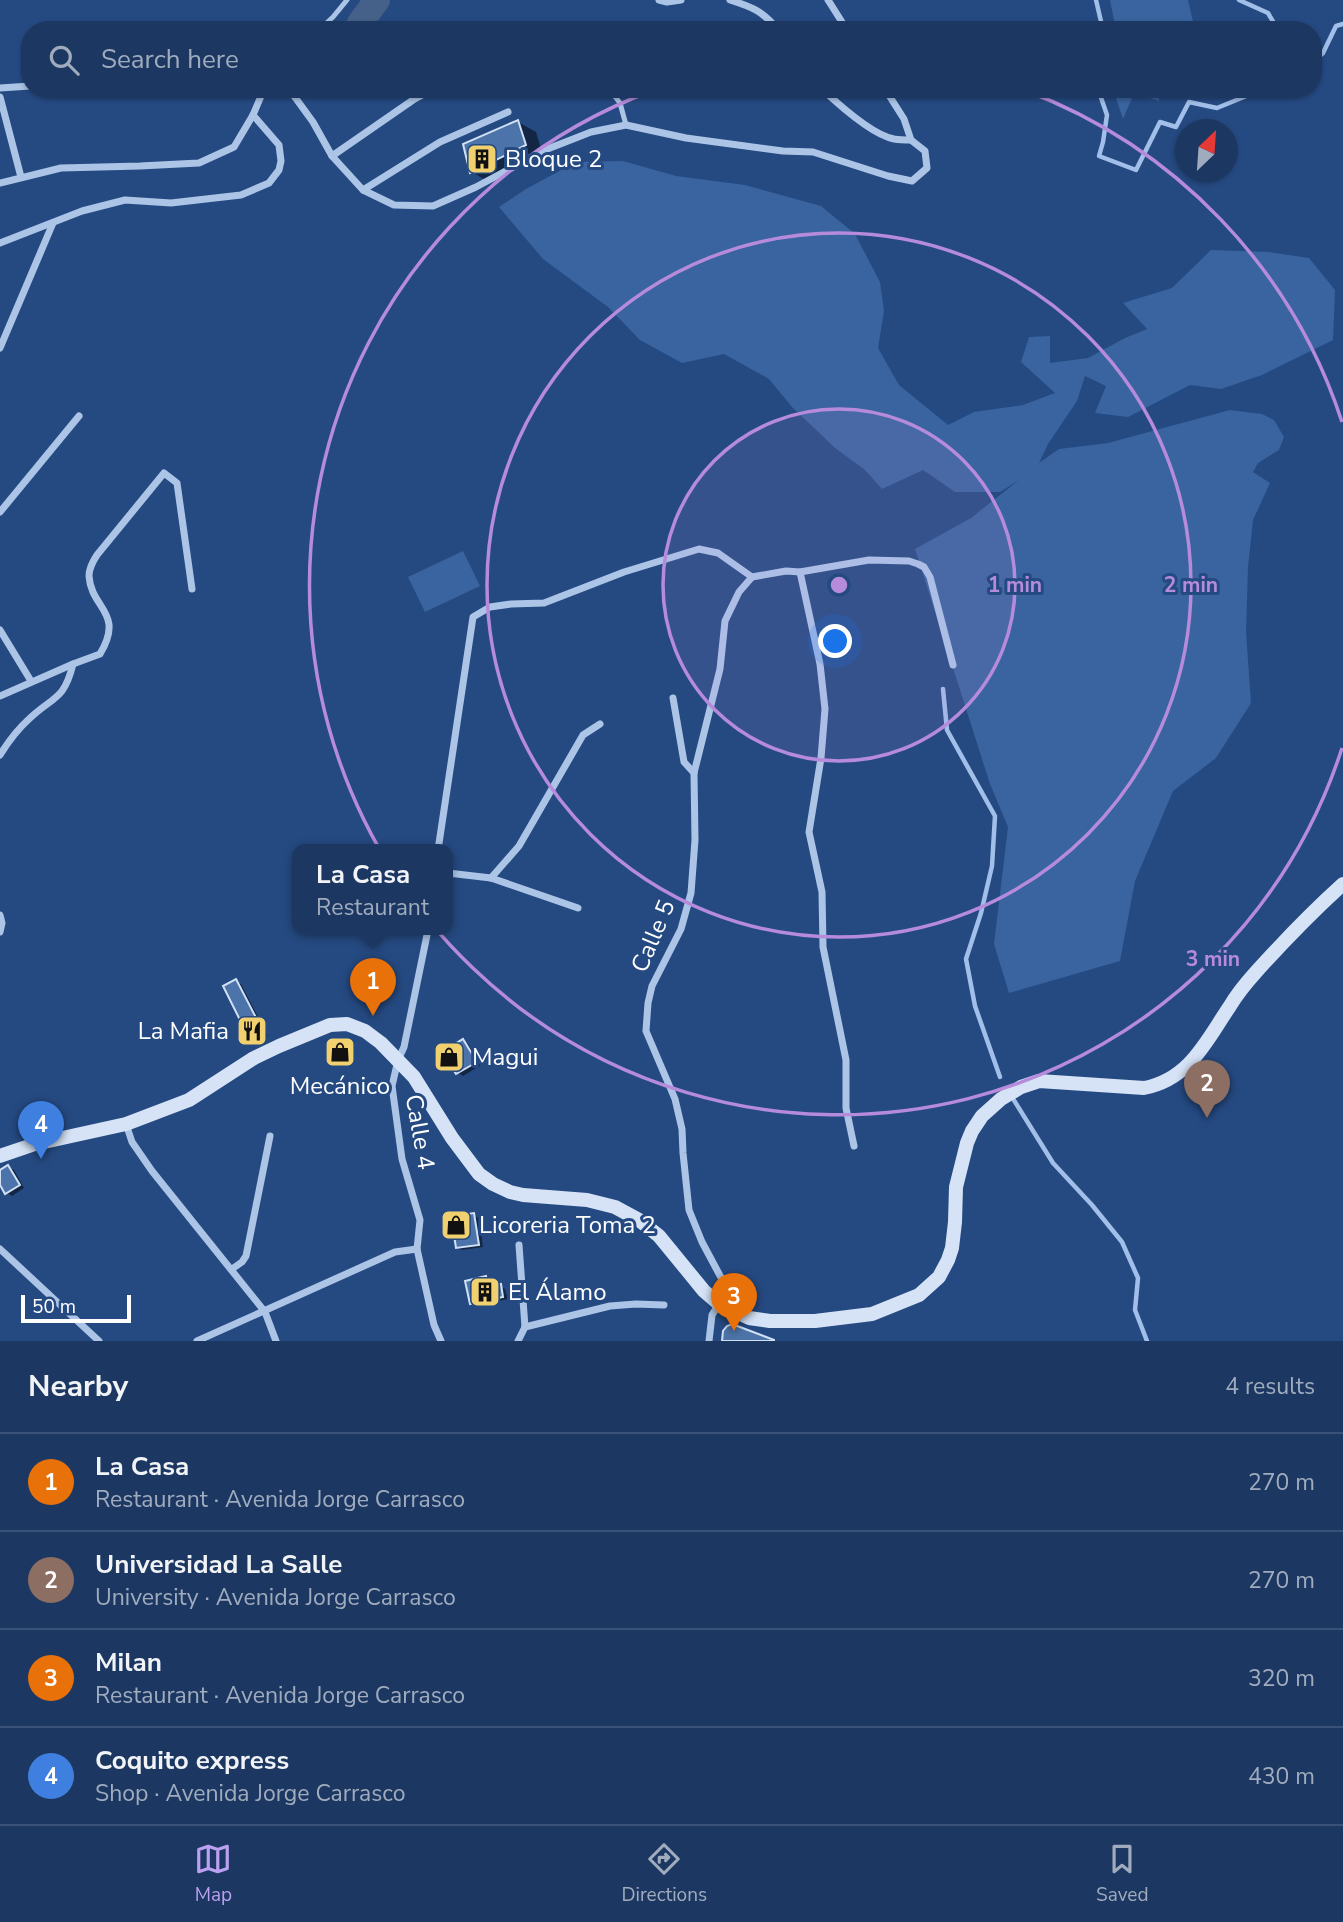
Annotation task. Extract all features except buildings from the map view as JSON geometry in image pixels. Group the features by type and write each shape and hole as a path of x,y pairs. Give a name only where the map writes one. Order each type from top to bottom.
{"main road":[{"path":"0,1156 35,1144 126,1124 189,1100 254,1058 330,1025 347,1024 365,1031 381,1043 414,1077 452,1138 479,1174 493,1184 523,1195 587,1200 615,1207 639,1220 659,1236 704,1291 719,1304 749,1318 815,1321 872,1314 919,1295 939,1277 948,1260 954,1236 956,1187 962,1159 972,1131 990,1108 1021,1087 1039,1081 1144,1088 1157,1086 1177,1076 1201,1050 1230,1005 1256,972 1343,884"}],"street":[{"path":"659,0 681,0"},
{"path":"730,0 751,7 766,15 771,21"},
{"path":"828,0 841,21"},
{"path":"0,88 21,87"},
{"path":"0,97 21,177"},
{"path":"0,183 61,168 199,163 234,146 260,98"},
{"path":"296,98 332,156 363,190 394,205 433,206 476,187 545,150 591,132 626,125 686,138 783,152 813,152 912,181 928,168 925,151 911,140 904,119 891,98"},
{"path":"332,156 417,98"},
{"path":"832,98 841,107 892,139 911,140"},
{"path":"363,190 440,142 508,112"},
{"path":"0,243 82,211 125,201 171,203 241,195 269,183 279,170 279,145 253,115"},
{"path":"0,348 53,223"},
{"path":"0,512 79,416"},
{"path":"0,696 100,654 108,642 110,627 106,611 89,576 91,565 164,473 177,483 192,589"},
{"path":"439,844 473,617 490,607 544,603 624,572 699,549 718,553 752,577 869,560 909,561 924,567 930,578 953,665"},
{"path":"800,572 820,664 825,709 821,758 809,832 822,892 823,947 846,1060 846,1108 854,1146"},
{"name":"Calle 5","path":"709,1341 712,1315 725,1286 689,1210 682,1129 676,1099 646,1031 652,986 681,929 691,893 695,840 694,773 720,669 725,621 739,592 752,577"},
{"path":"0,630 31,681"},
{"path":"0,754 29,719 63,690 69,681 73,664"},
{"path":"673,698 684,762 694,773"},
{"path":"491,878 519,846 583,736 600,724"},
{"path":"453,874 491,878 578,908"},
{"path":"0,915 0,932"},
{"name":"Calle 4","path":"427,935 404,1047 392,1086 402,1159 420,1220 416,1249 434,1325 442,1341"},
{"path":"126,1124 132,1142 152,1171 265,1312 276,1341"},
{"path":"232,1269 246,1256 270,1136"},
{"path":"518,1341 525,1327 519,1245"},
{"path":"0,1249 99,1341"},
{"path":"197,1341 394,1252 416,1249"},
{"path":"525,1327 610,1306 664,1305"}],"lane":[{"path":"329,21 347,0"},
{"path":"616,98 626,125"}],"shaded area":[{"path":"1110,0 1188,0 1193,21 1114,21"},
{"path":"1116,98 1132,98 1123,119"},
{"path":"623,161 676,176 745,185 821,206 855,234 880,282 884,311 878,348 899,385 948,425 974,412 1023,405 1055,393 1021,362 1029,337 1050,336 1050,363 1088,358 1147,329 1123,303 1172,288 1211,250 1269,252 1309,258 1335,290 1333,340 1262,375 1221,389 1190,385 1128,417 1095,413 1106,386 1085,376 1077,401 1048,444 1039,463 1059,449 1108,443 1230,410 1262,414 1274,420 1284,437 1279,450 1258,463 1253,472 1270,483 1253,520 1248,567 1246,632 1251,703 1216,758 1173,791 1135,881 1120,961 1009,993 994,944 1008,827 990,784 915,549 971,518 1019,480 1000,492 955,492 923,470 882,489 865,470 835,448 792,407 769,379 724,354 682,363 640,340 608,307 543,259 499,207 576,162"},
{"path":"463,551 480,586 425,612 408,577"}],"waterway":[{"path":"361,21 377,0"},
{"path":"1096,0 1101,21"},
{"path":"1239,0 1268,13 1273,21"},
{"path":"1322,54 1336,26 1343,24"},
{"path":"1101,98 1107,115 1099,156 1136,170 1160,122 1176,127 1189,102 1217,108 1241,98"},
{"path":"943,689 947,730 995,816 992,866 966,959 975,1006 1000,1077"},
{"path":"1012,1097 1053,1163 1122,1242 1138,1278 1135,1310 1147,1341"}],"place":[{"name":"Bloque 2","path":"482,159"},
{"name":"La Casa","path":"373,1016"},
{"name":"La Mafia","path":"252,1031"},
{"name":"Mecánico","path":"340,1052"},
{"name":"Magui","path":"449,1057"},
{"name":"Universidad La Salle","path":"1207,1118"},
{"name":"Coquito express","path":"41,1159"},
{"name":"Licoreria Toma 2","path":"456,1225"},
{"name":"El Álamo","path":"485,1292"},
{"name":"Milan","path":"734,1331"}]}
